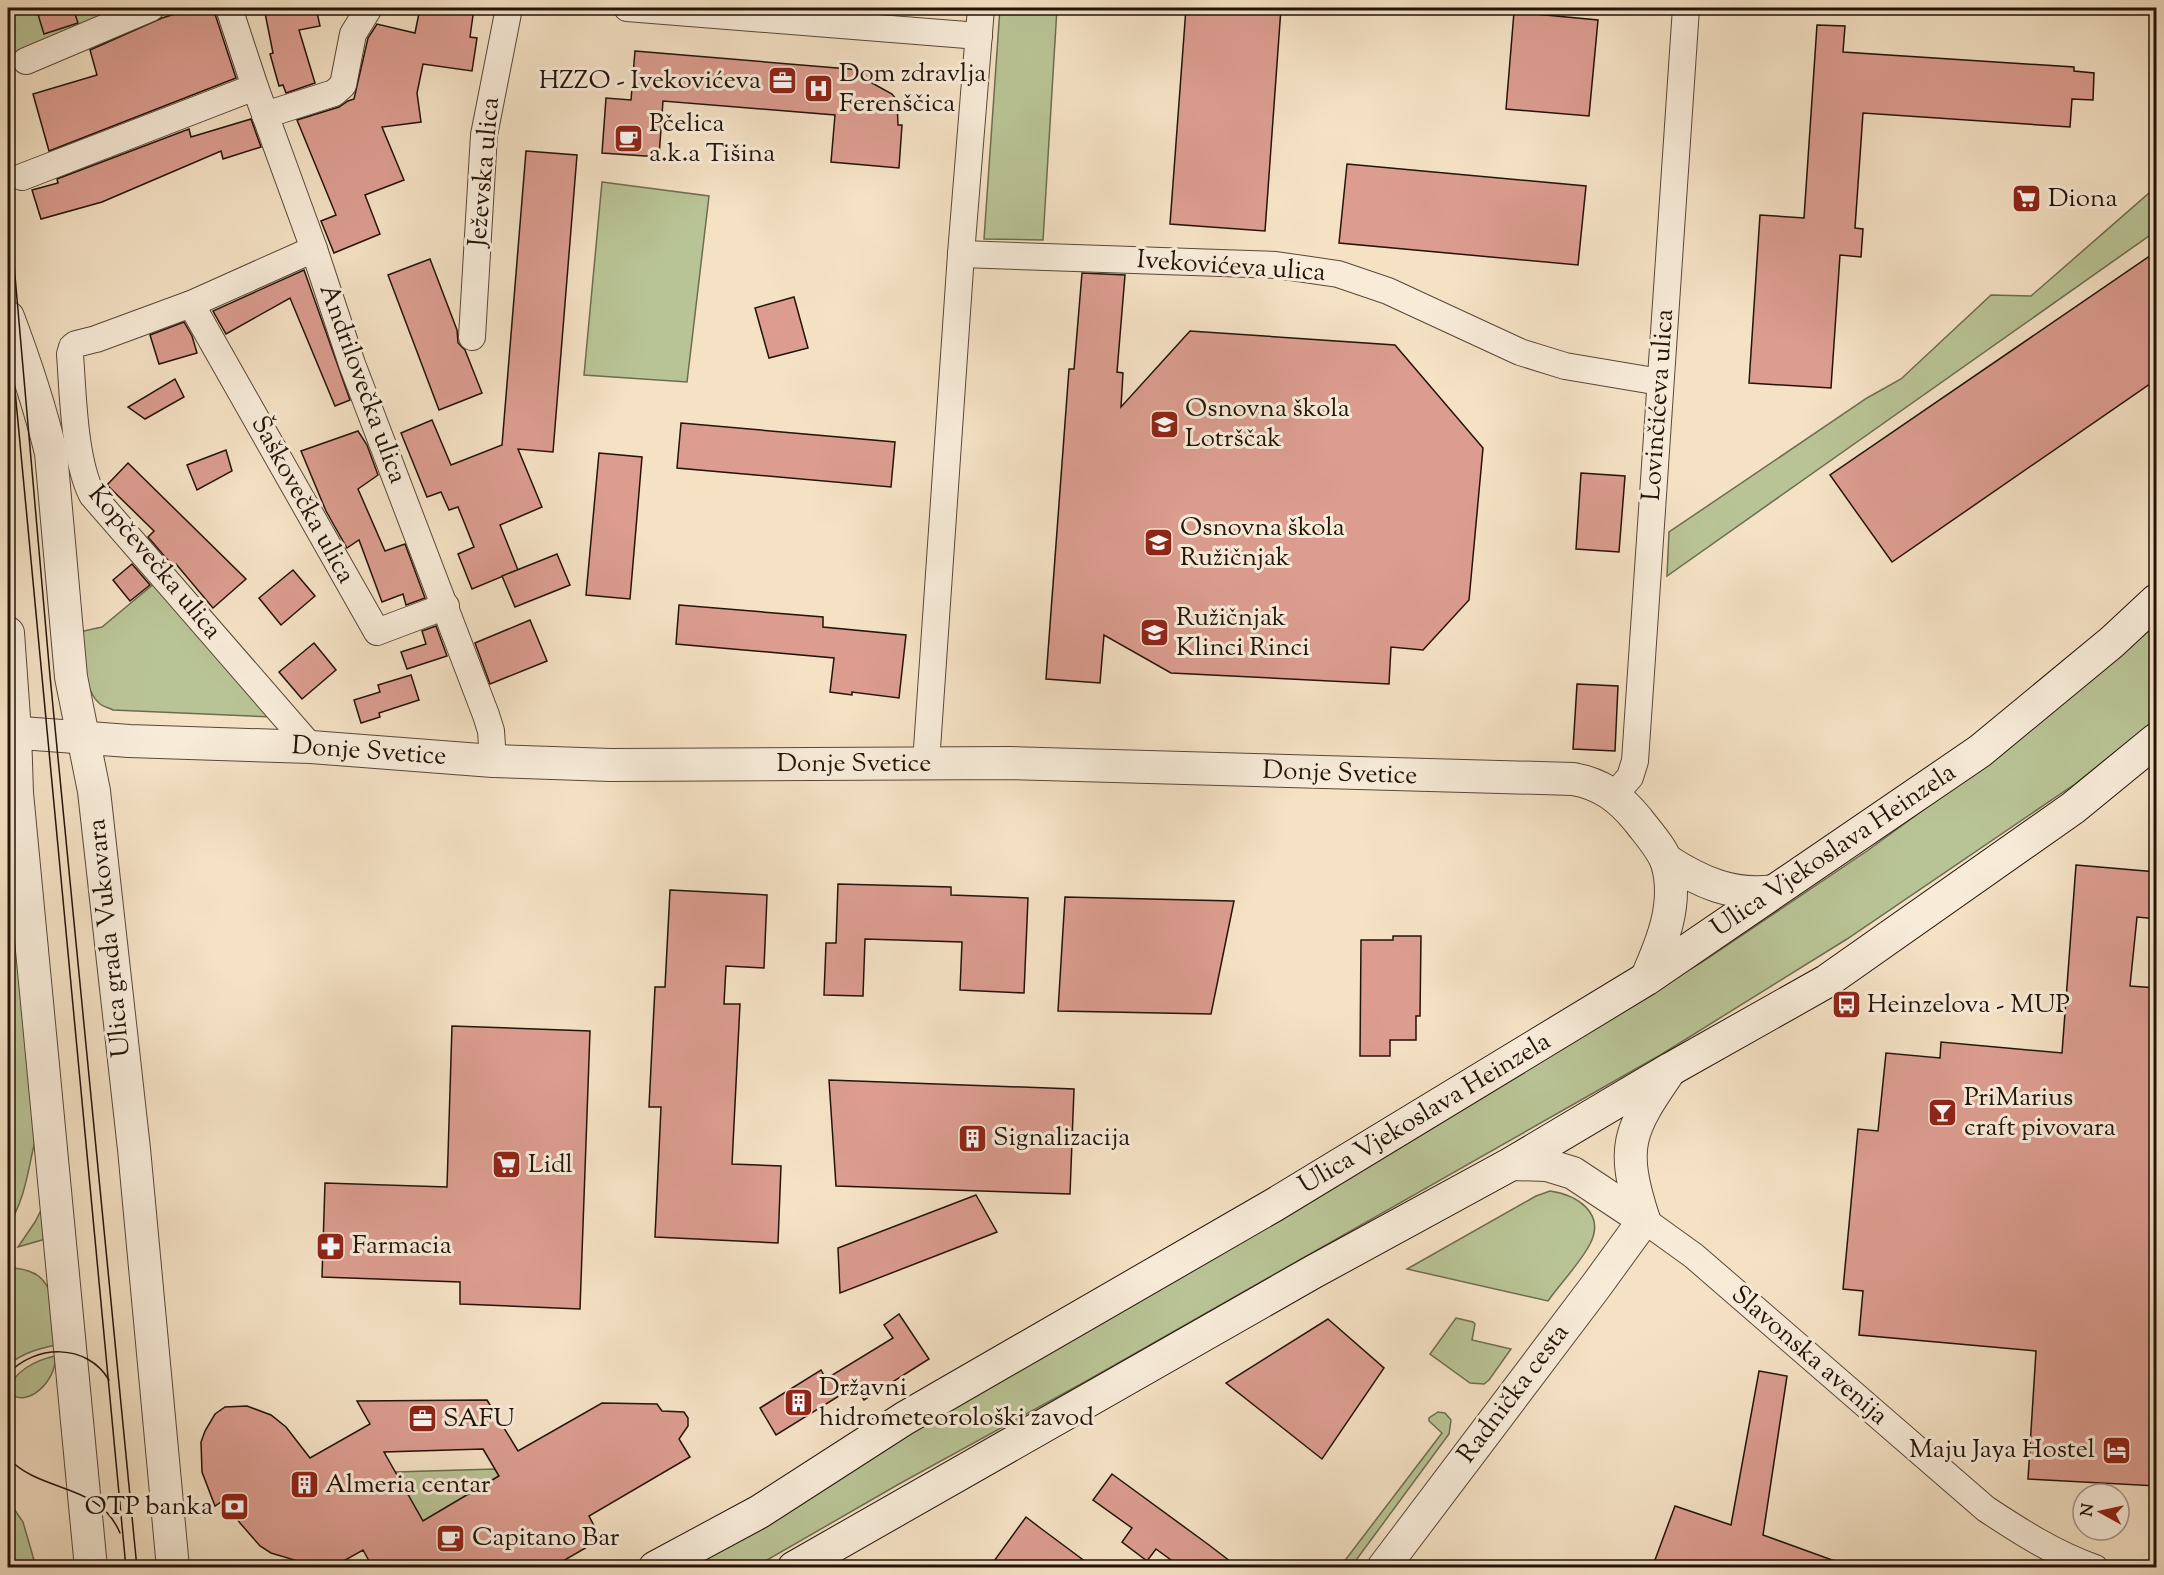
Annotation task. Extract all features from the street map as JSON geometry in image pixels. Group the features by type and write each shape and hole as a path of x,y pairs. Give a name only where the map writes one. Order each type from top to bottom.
{"main road":[{"name":"Ulica Vjekoslava Heinzela","path":"655,1568 759,1512 905,1418 1274,1205 1646,979 1980,751 2157,602"},
{"path":"794,1568 1313,1272 1510,1164 1827,981 2073,808 2157,740"}],"street":[{"path":"26,61 151,8"},
{"name":"Andrilovečka ulica","path":"229,8 352,364 486,715 491,731 493,761"},
{"path":"265,115 334,93 343,86 353,33 369,8"},
{"name":"Ježevska ulica","path":"472,337 484,135 509,8"},
{"path":"627,8 979,36"},
{"path":"926,763 981,8"},
{"name":"Lovinčićeva ulica","path":"1614,795 1630,777 1635,761 1686,8"},
{"path":"22,177 255,87"},
{"path":"191,304 314,249"},
{"name":"Ivekovićeva ulica","path":"962,254 1276,265 1338,274 1388,291 1520,352 1565,366 1660,382"},
{"name":"Kopčevečka ulica","path":"191,304 72,347 70,354 74,410 84,479 92,495 311,747"},
{"name":"Šaškovečka ulica","path":"191,304 377,632 446,606"},
{"name":"Ulica grada Vukovara","path":"8,317 33,387 51,453 71,677 94,791 134,1149 173,1568"},
{"path":"8,633 11,732 91,1568"},
{"name":"Donje Svetice","path":"11,732 129,741 311,747 493,761 611,765 926,763 1065,765 1573,779 1602,787 1614,795 1627,807 1666,860"},
{"path":"1666,860 1688,874 1721,887 1755,894 1774,891"},
{"path":"1646,979 1663,940 1671,902 1666,860"},
{"path":"1644,1220 1633,1186 1632,1138 1647,1104 1671,1069"},
{"path":"1510,1164 1547,1165 1573,1173 1644,1220"},
{"name":"Radnička cesta","path":"1383,1568 1596,1287 1644,1220"},
{"name":"Slavonska avenija","path":"1644,1220 1702,1263 1986,1509 2034,1540 2073,1560 2095,1568"}],"green space":[{"path":"8,8 122,8 123,12 8,62"},
{"path":"1000,8 1057,8 1043,240 984,239"},
{"path":"602,182 709,196 687,382 584,375"},
{"path":"2156,187 2156,231 1667,576 1669,532 1867,398 1901,379 1991,295 2031,296"},
{"path":"156,582 272,717 113,710 102,705 95,698 87,681 79,632 102,627"},
{"path":"2156,621 2156,720 2075,784 1847,939 1662,1054 755,1567 690,1568 875,1454 1702,962 1867,851 2008,748"},
{"path":"8,852 35,1141 22,1195 8,1225"},
{"path":"1550,1191 1579,1201 1586,1207 1594,1223 1594,1233 1586,1251 1548,1301 1407,1269 1536,1196"},
{"path":"41,1210 44,1238 18,1247 35,1222"},
{"path":"8,1268 25,1270 45,1282 53,1303 56,1345 19,1357 8,1365"},
{"path":"1456,1318 1475,1324 1472,1340 1511,1349 1484,1384 1470,1383 1430,1354"},
{"path":"55,1356 52,1374 40,1389 24,1397 16,1397 8,1392 14,1378 26,1368 40,1360"},
{"path":"1438,1412 1445,1413 1451,1420 1449,1434 1351,1567 1340,1567 1442,1433 1429,1421 1429,1418"},
{"path":"495,1469 499,1476 423,1521 395,1472"},
{"path":"8,1500 23,1522 36,1567 8,1567"}],"building":[{"path":"36,8 73,8 78,23 44,34"},
{"path":"176,8 213,8 236,78 49,151 33,94 97,75 90,50 178,13"},
{"path":"264,8 316,8 320,26 299,30 315,83 286,93 283,85 279,86 270,54 273,53"},
{"path":"420,8 474,8 470,37 477,38 472,71 423,64 417,93 421,122 382,127 404,180 365,195 380,234 334,253 321,221 336,215 297,120 339,107 354,99 368,38 377,24 415,33"},
{"path":"1186,8 1281,8 1265,231 1170,224"},
{"path":"1514,12 1598,20 1589,116 1506,109"},
{"path":"1817,25 1845,26 1843,52 2074,67 2074,71 2094,73 2093,100 2072,99 2070,127 1863,113 1855,228 1863,229 1861,257 1840,255 1831,388 1749,383 1760,215 1804,218"},
{"path":"635,51 873,71 872,83 892,94 897,100 898,125 902,125 899,168 831,162 835,115 663,101 659,157 602,153 606,98 631,100"},
{"path":"251,119 261,147 223,159 221,151 102,202 41,219 32,190 58,183 57,179 189,129 191,137"},
{"path":"526,151 577,155 553,452 518,449 542,507 500,525 518,570 472,589 458,554 474,547 458,507 449,510 441,492 427,497 401,433 432,420 451,465 502,445"},
{"path":"1347,164 1586,186 1578,265 1339,243"},
{"path":"2157,251 2157,379 1892,562 1830,475"},
{"path":"430,259 457,330 458,343 465,350 482,393 439,410 388,275"},
{"path":"304,270 350,400 335,406 290,298 226,334 213,311"},
{"path":"1082,273 1125,275 1117,372 1123,373 1121,407 1190,331 1395,345 1483,448 1469,600 1423,650 1391,647 1389,684 1171,673 1104,635 1100,683 1046,679 1069,369 1074,369"},
{"path":"794,297 808,348 769,358 755,308"},
{"path":"184,322 192,336 197,353 159,364 150,335"},
{"path":"175,379 184,397 145,419 128,407"},
{"path":"681,423 895,442 891,487 677,468"},
{"path":"358,431 367,445 378,475 358,489 385,551 405,544 425,598 406,605 403,594 382,602 359,540 347,548 326,511 301,451"},
{"path":"226,450 232,471 197,490 187,465"},
{"path":"599,453 642,457 630,599 586,595"},
{"path":"128,463 246,579 213,608 176,564 173,566 148,537 154,531 107,485"},
{"path":"1581,473 1625,476 1619,552 1576,549"},
{"path":"557,554 570,585 515,607 502,576"},
{"path":"132,564 150,585 130,601 113,580"},
{"path":"293,570 315,596 281,625 259,598"},
{"path":"679,605 823,617 823,627 906,635 899,698 852,692 852,695 830,692 834,658 676,644"},
{"path":"530,620 547,661 490,684 475,643"},
{"path":"436,626 447,656 407,669 401,652 426,644 422,631"},
{"path":"314,643 336,670 302,699 279,672"},
{"path":"411,675 419,700 379,713 380,717 361,723 354,700 380,692 378,685"},
{"path":"1577,684 1618,686 1615,751 1573,749"},
{"path":"2076,865 2157,872 2157,919 2137,917 2130,986 2157,988 2157,1486 2131,1485 2131,1482 2028,1479 2036,1351 1859,1335 1863,1291 1843,1289 1858,1129 1878,1131 1886,1053 1940,1058 1941,1042 2062,1053"},
{"path":"838,884 951,887 951,895 1028,898 1024,993 960,990 962,942 865,939 863,996 824,995 826,943 836,943"},
{"path":"670,890 767,895 764,968 726,966 724,1004 740,1004 732,1164 781,1166 778,1243 655,1237 661,1107 649,1107 655,987 665,987"},
{"path":"1065,897 1234,901 1211,1014 1058,1011"},
{"path":"1393,936 1421,936 1420,1016 1416,1016 1416,1040 1390,1040 1390,1056 1360,1056 1361,940 1393,940"},
{"path":"452,1026 590,1031 580,1309 460,1304 460,1282 322,1277 325,1183 447,1187"},
{"name":"Signalizacija","path":"829,1080 1074,1089 1070,1194 836,1186"},
{"path":"976,1195 997,1232 840,1293 838,1248"},
{"path":"899,1314 929,1359 864,1400 855,1386 776,1435 760,1408 821,1370 826,1379 893,1338 884,1325"},
{"path":"1328,1319 1384,1368 1322,1459 1226,1383"},
{"path":"1759,1371 1787,1376 1763,1535 1846,1565 1846,1568 1652,1568 1675,1506 1731,1525"},
{"name":"Almeria centar","path":"487,1400 518,1451 602,1403 657,1404 662,1411 684,1412 688,1418 688,1426 679,1439 690,1457 589,1516 601,1539 551,1568 373,1568 363,1550 331,1568 301,1568 298,1561 271,1553 260,1546 224,1500 215,1506 202,1472 201,1442 215,1414 225,1407 247,1406 271,1415 286,1427 310,1458 370,1424 357,1401","holes":["483,1449 499,1476 423,1521 384,1452"]},
{"path":"1112,1474 1239,1568 1182,1568 1156,1549 1147,1561 1122,1542 1132,1528 1093,1500"},
{"path":"1026,1517 1039,1527 1094,1568 989,1568"}],"tram line":[{"path":"8,196 50,676 137,1568"},
{"path":"8,316 126,1568"},
{"path":"8,1374 19,1364 32,1357 60,1352 88,1359 109,1380"},
{"path":"8,1458 37,1478 84,1496 98,1505 111,1517 120,1533"}],"place":[{"name":"HZZO - Ivekovićeva","path":"782,81"},
{"name":"Dom zdravlja Ferenščica","path":"818,89"},
{"name":"Pčelica a.k.a Tišina","path":"628,139"},
{"name":"Diona","path":"2027,199"},
{"name":"Osnovna škola Lotrščak","path":"1164,424"},
{"name":"Osnovna škola Ružičnjak","path":"1159,543"},
{"name":"Ružičnjak Klinci Rinci","path":"1155,633"},
{"name":"Heinzelova - MUP","path":"1846,1005"},
{"name":"PriMarius craft pivovara","path":"1943,1113"},
{"name":"Signalizacija","path":"972,1138"},
{"name":"Lidl","path":"507,1165"},
{"name":"Farmacia","path":"331,1246"},
{"name":"Državni hidrometeorološki zavod","path":"798,1403"},
{"name":"SAFU","path":"422,1419"},
{"name":"Maju Jaya Hostel","path":"2116,1450"},
{"name":"Almeria centar","path":"304,1485"},
{"name":"OTP banka","path":"234,1507"},
{"name":"Capitano Bar","path":"451,1538"}]}
